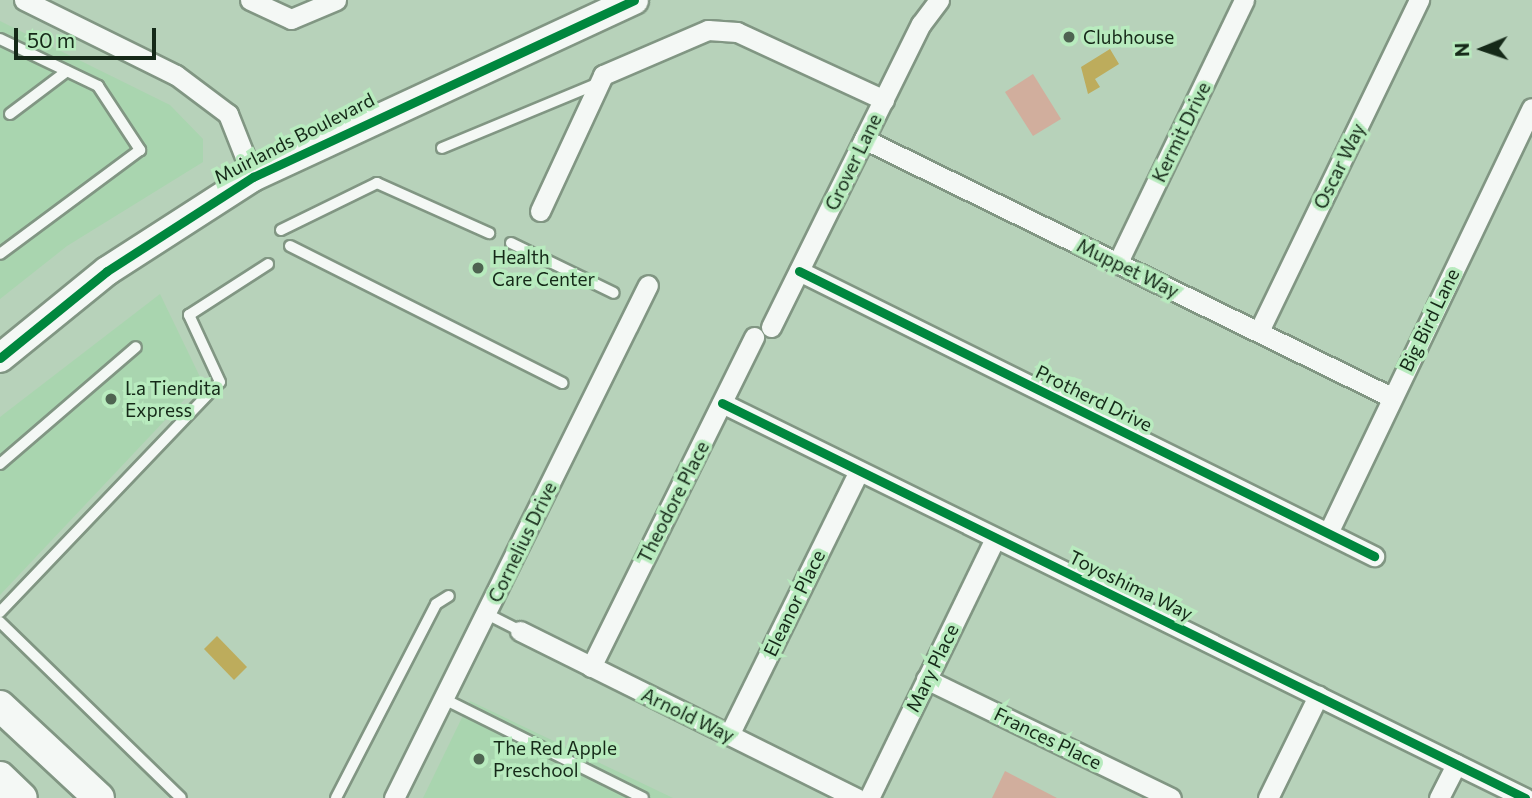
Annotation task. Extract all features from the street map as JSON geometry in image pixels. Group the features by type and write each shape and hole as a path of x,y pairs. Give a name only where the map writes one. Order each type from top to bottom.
{"main road":[{"name":"Muirlands Boulevard","path":"0,358 107,271 253,177 634,0"},
{"path":"0,706 99,798"},
{"path":"0,777 22,798"}],"street":[{"path":"24,0 176,75 228,114 253,177"},
{"path":"250,0 291,19 336,0"},
{"name":"Grover Lane","path":"762,332 799,271 884,100 939,0"},
{"name":"Kermit Drive","path":"1118,264 1244,0"},
{"name":"Oscar Way","path":"1259,331 1419,0"},
{"path":"540,211 603,75 722,28 884,100"},
{"name":"Big Bird Lane","path":"1328,533 1532,107"},
{"name":"Muppet Way","path":"864,139 1391,397"},
{"name":"Protherd Drive","path":"799,271 1374,556"},
{"name":"Cornelius Drive","path":"394,798 648,285"},
{"name":"Theodore Place","path":"591,667 722,403 762,332"},
{"name":"Toyoshima Way","path":"722,403 1525,798"},
{"name":"Eleanor Place","path":"729,735 859,471"},
{"name":"Mary Place","path":"869,798 995,538"},
{"name":"Arnold Way","path":"520,631 856,798"},
{"name":"Frances Place","path":"926,679 1171,798"},
{"path":"1268,798 1318,696"},
{"path":"1439,798 1456,764"}],"lane":[{"path":"0,39 99,86 140,150 2,249"},
{"path":"10,114 67,71"},
{"path":"442,148 599,83"},
{"path":"281,230 377,183 489,233"},
{"path":"511,243 614,293"},
{"path":"290,246 562,383"},
{"path":"0,612 220,382 189,315 268,264"},
{"path":"0,464 136,347"},
{"path":"336,798 436,604 449,596"},
{"path":"487,614 520,631"},
{"path":"0,622 181,798"},
{"path":"444,699 643,798"}],"shaded area":[{"path":"0,21 170,105 203,139 203,162 67,246 0,299"},
{"path":"1110,49 1119,64 1095,79 1100,87 1088,94 1081,67"},
{"path":"1033,74 1061,119 1033,136 1005,92"},
{"path":"160,294 202,381 0,595 0,417"},
{"path":"217,636 247,667 234,680 204,649"},
{"path":"470,701 673,798 423,798"},
{"path":"1005,771 1057,798 992,798"}],"cycle path":[{"path":"0,358 107,271 253,177 634,0"},
{"path":"799,271 1374,556"},
{"path":"722,403 1525,798"}],"place":[{"name":"Clubhouse","path":"1069,37"},
{"name":"Health Care Center","path":"478,268"},
{"name":"La Tiendita Express","path":"111,399"},
{"name":"The Red Apple Preschool","path":"479,759"}]}
